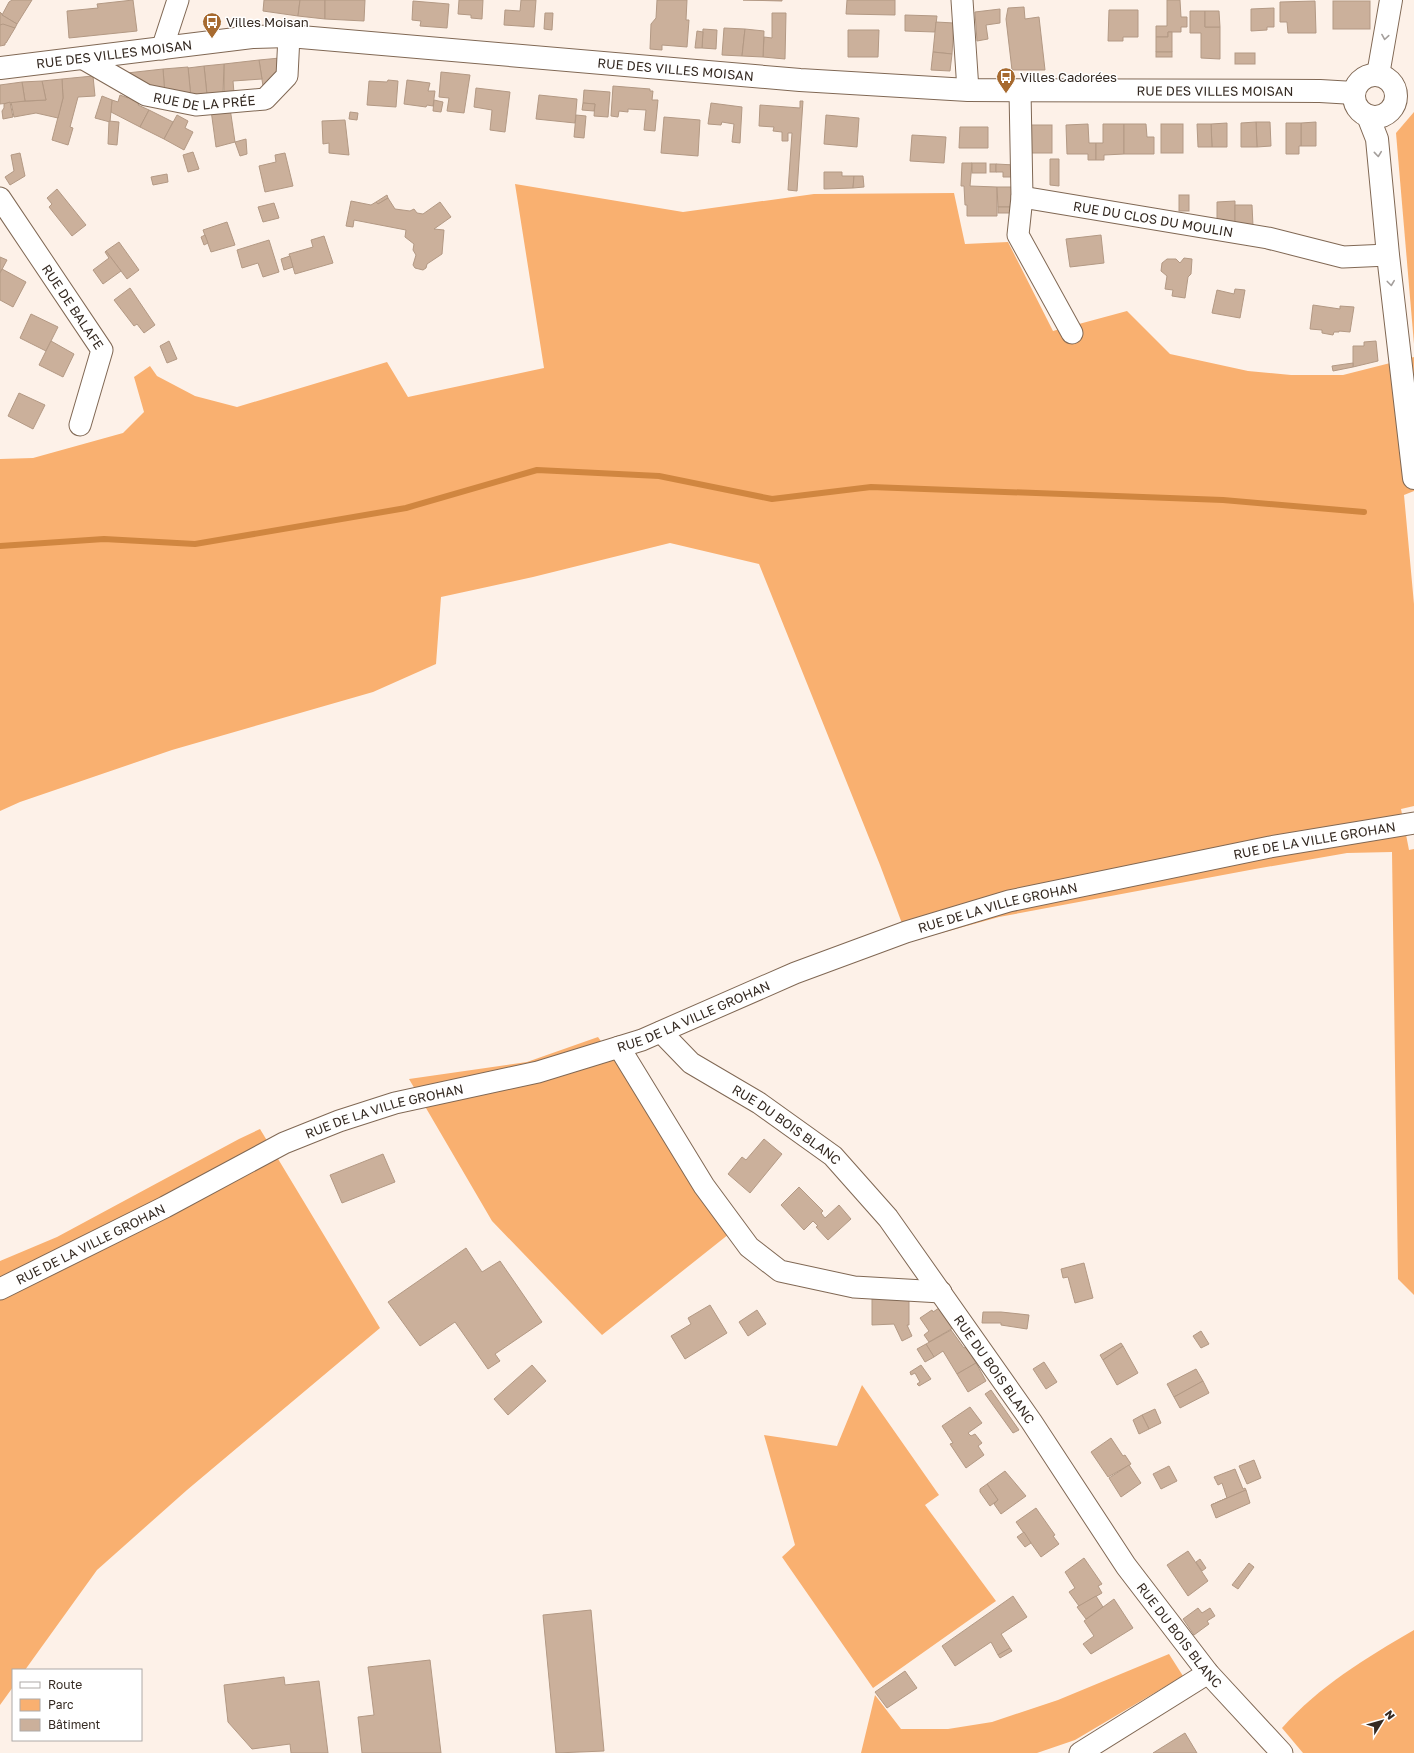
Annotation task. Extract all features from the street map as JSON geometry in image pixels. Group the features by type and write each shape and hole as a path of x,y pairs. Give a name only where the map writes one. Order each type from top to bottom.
{"main road":[{"path":"1378,75 1391,0"},
{"name":"RUE DES VILLES MOISAN","path":"0,68 252,37 289,36 792,79 968,90 1320,90 1354,94"},
{"path":"1378,75 1390,81 1405,92 1389,112 1375,117 1362,113 1354,101 1355,87 1359,81 1365,77 1378,75"},
{"path":"1368,116 1376,139 1414,478"}],"street":[{"path":"162,49 178,0"},
{"path":"962,0 968,90"},
{"name":"RUE DE LA PRÉE","path":"82,58 146,95 196,105 265,99 287,76 289,36"},
{"path":"1020,91 1022,197 1018,235 1072,333"},
{"name":"RUE DU CLOS DU MOULIN","path":"1022,197 1268,238 1343,257 1388,254"},
{"name":"RUE DE BALAFE","path":"0,198 102,350 80,425"},
{"name":"RUE DE LA VILLE GROHAN","path":"0,1289 165,1207 284,1143 339,1121 394,1103 538,1072 619,1047 661,1032 795,973 906,932 1009,901 1270,847 1406,824"},
{"name":"RUE DU BOIS BLANC","path":"661,1032 691,1063 759,1103 833,1156 888,1218 1030,1421 1126,1566 1208,1673 1282,1753"},
{"path":"619,1047 704,1186 749,1247 780,1271 854,1287 941,1292"},
{"path":"1080,1753 1208,1673"}],"green space":[{"path":"1414,112 1414,344 1396,133"},
{"path":"515,184 683,212 814,194 954,193 965,244 1008,242 1053,331 1127,311 1170,354 1248,371 1291,375 1343,375 1414,357 1414,491 1404,495 1414,604 1414,806 1401,809 1409,850 1414,849 1414,1295 1398,1279 1392,852 1347,853 1255,869 999,917 909,942 880,865 759,564 670,543 533,577 441,597 436,664 373,692 172,750 20,802 0,811 0,459 33,458 123,433 144,412 134,377 150,366 157,376 195,396 237,407 387,362 408,397 544,368"},
{"path":"598,1037 648,1107 729,1234 602,1335 492,1221 409,1079 527,1062"},
{"path":"260,1129 380,1328 187,1490 97,1570 26,1669 12,1669 12,1688 0,1705 0,1261 57,1237"},
{"path":"862,1385 939,1495 925,1505 996,1601 873,1688 782,1557 795,1545 764,1435 837,1446"},
{"path":"1414,1630 1414,1753 1303,1753 1282,1728 1311,1699 1327,1686 1378,1651"},
{"path":"1169,1654 1183,1676 1075,1740 1037,1753 861,1753 875,1695 901,1729 948,1729 992,1722 1058,1700"}],"building":[{"path":"12,0 32,0 17,24 2,15 9,2"},
{"path":"133,0 137,31 69,38 67,11 98,8 97,4"},
{"path":"264,0 300,0 298,16 263,11"},
{"path":"300,0 325,0 325,19 298,16"},
{"path":"325,0 365,0 364,21 325,19"},
{"path":"459,0 483,0 482,19 471,18 471,15 458,14"},
{"path":"521,0 536,0 534,27 504,25 505,10 520,11"},
{"path":"657,0 687,0 686,20 689,20 687,47 662,45 662,50 650,49 651,24 656,18"},
{"path":"743,0 782,0 782,1"},
{"path":"847,0 895,0 895,15 846,14"},
{"path":"1167,0 1180,0 1181,17 1187,17 1187,27 1181,27 1181,32 1168,32 1168,37 1156,37 1156,26 1167,26"},
{"path":"413,1 449,4 447,28 420,26 421,21 412,20"},
{"path":"1315,1 1316,33 1288,33 1287,22 1280,22 1280,2"},
{"path":"1333,1 1370,1 1370,29 1333,29"},
{"path":"1024,7 1025,19 1039,17 1045,70 1012,70 1006,19 1008,8"},
{"path":"1274,8 1274,27 1267,27 1267,30 1251,31 1251,9"},
{"path":"1000,9 1000,23 986,25 988,39 977,41 975,12"},
{"path":"1109,10 1138,10 1138,37 1123,37 1123,41 1108,41"},
{"path":"1190,11 1205,11 1205,27 1220,27 1220,59 1201,58 1201,33 1190,33"},
{"path":"1205,11 1219,11 1220,27 1205,27"},
{"path":"0,12 2,15 17,24 15,28 0,25"},
{"path":"545,13 553,13 552,30 544,29"},
{"path":"772,13 786,13 785,59 763,57 764,37 772,38"},
{"path":"905,15 937,16 935,32 905,31"},
{"path":"936,22 954,23 952,54 933,52"},
{"path":"3,24 15,28 5,45 0,46 0,25"},
{"path":"724,28 745,29 742,56 722,55"},
{"path":"703,29 717,30 716,49 702,48"},
{"path":"745,29 764,31 763,57 742,56"},
{"path":"848,30 879,30 878,57 848,57"},
{"path":"697,31 703,32 702,48 695,48"},
{"path":"1168,32 1172,32 1172,52 1156,52 1156,37 1168,37"},
{"path":"933,52 952,54 950,71 931,70"},
{"path":"1156,52 1172,52 1172,57 1156,57"},
{"path":"1235,53 1255,53 1255,64 1235,64"},
{"path":"280,58 278,85 263,86 259,60"},
{"path":"259,60 262,79 233,81 234,93 224,92 224,64"},
{"path":"224,64 223,94 207,95 204,66"},
{"path":"204,66 207,95 191,98 188,68"},
{"path":"188,67 191,98 165,96 163,69"},
{"path":"163,69 165,96 127,73"},
{"path":"441,72 470,75 464,113 447,111 449,98 439,97"},
{"path":"93,76 95,96 78,97 70,127 73,128 68,145 52,140 63,98 62,79"},
{"path":"62,79 63,98 58,118 36,113 14,117 11,102 46,100 42,81"},
{"path":"388,80 398,81 396,107 367,105 369,81 387,82"},
{"path":"407,80 430,83 428,91 435,91 433,106 427,105 426,107 404,104"},
{"path":"42,81 46,100 25,101 22,82"},
{"path":"22,82 25,101 0,104 0,85"},
{"path":"613,86 650,89 650,91 653,91 652,100 658,100 655,131 644,130 646,110 628,109 628,112 619,111 618,117 611,116"},
{"path":"476,88 510,92 505,132 490,130 492,110 474,107"},
{"path":"584,90 610,92 608,117 594,116 595,104 583,103"},
{"path":"131,92 143,98 138,105 149,110 140,127 111,112 112,100 118,102 120,95 128,98"},
{"path":"539,95 577,99 575,123 536,119"},
{"path":"102,96 112,100 110,122 95,118"},
{"path":"434,100 443,102 441,112 433,111"},
{"path":"800,101 803,101 797,191 788,190 792,133 788,133 788,141 782,141 782,132 773,131 774,127 759,126 760,105 800,108"},
{"path":"10,102 13,117 3,119 2,111 4,104"},
{"path":"583,103 595,104 594,111 582,110"},
{"path":"711,103 742,107 740,143 732,142 734,124 722,122 721,125 708,124"},
{"path":"230,108 235,142 216,147 211,110"},
{"path":"149,110 173,122 164,139 140,127"},
{"path":"350,112 358,113 357,120 349,119"},
{"path":"177,115 188,121 185,128 193,132 184,150 164,139"},
{"path":"576,115 586,116 584,138 574,137"},
{"path":"826,115 859,118 857,147 824,144"},
{"path":"664,117 700,120 698,156 661,153"},
{"path":"345,120 349,155 329,153 329,143 323,144 322,121"},
{"path":"109,121 119,122 117,145 108,144"},
{"path":"1256,122 1270,122 1271,146 1257,147"},
{"path":"1256,122 1257,147 1241,147 1241,123"},
{"path":"1316,122 1316,146 1301,146 1301,123"},
{"path":"1227,123 1227,147 1212,147 1211,124"},
{"path":"1286,123 1301,123 1301,146 1299,146 1299,154 1286,154"},
{"path":"1088,124 1089,143 1096,143 1096,160 1088,160 1088,154 1067,154 1066,125"},
{"path":"1103,124 1124,124 1124,154 1104,155 1104,160 1096,160 1096,143 1103,143"},
{"path":"1124,124 1146,124 1147,137 1154,137 1154,154 1124,154"},
{"path":"1161,124 1183,124 1183,153 1161,153"},
{"path":"1197,124 1211,124 1212,147 1198,147"},
{"path":"1030,125 1052,125 1052,153 1030,153"},
{"path":"960,127 988,127 988,148 959,148"},
{"path":"912,135 946,137 944,163 910,161"},
{"path":"246,139 247,154 240,156 235,142"},
{"path":"193,152 199,169 188,172 183,155"},
{"path":"20,153 25,176 10,185 5,177 14,171 11,155"},
{"path":"285,153 293,186 265,192 259,166 276,162 275,155"},
{"path":"1050,159 1059,159 1059,186 1050,185"},
{"path":"962,163 972,163 970,186 997,187 997,216 967,216 964,186 961,186"},
{"path":"972,163 986,163 986,173 972,173"},
{"path":"990,164 996,164 996,172 990,172"},
{"path":"996,164 1015,165 1014,177 1003,177 1003,172 996,172"},
{"path":"824,172 842,172 842,176 854,176 853,188 824,189"},
{"path":"167,174 168,182 153,185 151,177"},
{"path":"854,176 863,176 864,187 853,188"},
{"path":"997,187 1014,187 1014,207 998,207"},
{"path":"57,189 86,225 72,236 49,207 52,204 47,198"},
{"path":"387,195 388,198 378,204 376,202"},
{"path":"1179,195 1189,195 1189,211 1179,211"},
{"path":"388,198 395,209 410,211 414,209 417,213 423,214 440,202 451,217 434,229 444,230 442,254 427,264 426,268 423,270 415,268 413,265 416,255 413,250 414,244 405,237 406,230 354,220 353,227 346,226 351,201 371,205 376,202 378,204"},
{"path":"1235,201 1235,223 1217,220 1217,202"},
{"path":"274,203 279,218 263,222 258,207"},
{"path":"1235,205 1252,205 1253,226 1235,223"},
{"path":"998,207 1013,207 1013,213 998,213"},
{"path":"227,222 235,245 211,252 203,230"},
{"path":"205,235 208,243 204,245 201,237"},
{"path":"1101,235 1104,263 1070,267 1066,239"},
{"path":"324,236 333,263 295,274 289,254 313,247 311,240"},
{"path":"269,240 279,272 263,277 258,263 242,268 237,250"},
{"path":"119,242 139,270 127,279 106,251"},
{"path":"106,251 121,271 103,284 93,270 109,258 105,252"},
{"path":"290,256 293,267 284,270 281,259"},
{"path":"0,257 7,260 0,273"},
{"path":"1184,258 1192,259 1191,274 1188,277 1185,298 1172,296 1173,290 1165,289 1167,276 1161,271 1162,263 1167,259 1176,259 1180,263"},
{"path":"2,269 26,282 13,307 0,300 0,273"},
{"path":"130,288 155,325 144,333 137,324 134,326 114,300"},
{"path":"1235,289 1245,290 1240,318 1212,313 1217,290 1234,294"},
{"path":"1313,305 1340,309 1340,306 1354,307 1350,332 1339,331 1334,332 1333,335 1322,333 1322,330 1310,329"},
{"path":"31,314 58,327 46,351 20,338"},
{"path":"51,341 74,354 63,377 39,365"},
{"path":"169,341 177,359 167,363 160,346"},
{"path":"1376,341 1378,361 1353,367 1353,346 1364,346 1364,342"},
{"path":"1353,363 1353,367 1333,371 1332,366"},
{"path":"19,393 45,405 33,429 8,416"},
{"path":"764,1139 782,1154 750,1193 728,1174 742,1157 746,1160"},
{"path":"383,1154 395,1182 342,1203 330,1175"},
{"path":"799,1187 823,1211 821,1213 825,1218 839,1205 851,1219 828,1240 816,1227 818,1226 813,1221 804,1230 781,1205"},
{"path":"466,1248 482,1272 500,1261 542,1322 495,1354 500,1361 488,1369 455,1322 420,1346 388,1302"},
{"path":"1084,1263 1093,1298 1075,1303 1068,1277 1063,1278 1061,1269"},
{"path":"872,1299 909,1299 909,1325 907,1325 912,1336 902,1341 894,1324 872,1325"},
{"path":"710,1305 727,1333 685,1359 671,1336 691,1324 688,1318"},
{"path":"939,1308 953,1328 929,1342 924,1335 929,1331 920,1318 932,1310 933,1312"},
{"path":"757,1310 766,1324 748,1336 739,1322"},
{"path":"983,1312 1029,1315 1027,1329 1001,1325 1001,1323 982,1323"},
{"path":"951,1330 964,1348 966,1347 976,1363 957,1374 943,1351 934,1357 926,1344"},
{"path":"1201,1331 1209,1344 1201,1348 1193,1336"},
{"path":"1121,1343 1123,1346 1103,1360 1100,1355"},
{"path":"926,1344 934,1357 925,1362 917,1349"},
{"path":"1123,1346 1138,1373 1117,1385 1103,1360"},
{"path":"1044,1362 1057,1382 1046,1389 1033,1369"},
{"path":"976,1363 986,1381 968,1392 957,1374"},
{"path":"532,1365 546,1381 508,1415 494,1399"},
{"path":"921,1365 931,1379 919,1386 917,1384 920,1382 915,1373 911,1375 910,1372"},
{"path":"1196,1369 1203,1381 1174,1397 1167,1384"},
{"path":"1203,1381 1209,1393 1180,1408 1174,1397"},
{"path":"991,1390 1019,1430 1013,1433 985,1394"},
{"path":"970,1407 982,1423 968,1433 971,1436 975,1434 982,1443 978,1446 984,1455 966,1468 950,1444 953,1443 942,1426"},
{"path":"1155,1409 1161,1423 1149,1429 1142,1415"},
{"path":"1142,1415 1149,1429 1139,1434 1133,1420"},
{"path":"1111,1438 1123,1456 1125,1455 1131,1464 1108,1477 1091,1452"},
{"path":"1254,1460 1261,1478 1247,1484 1239,1466"},
{"path":"1129,1465 1141,1483 1121,1497 1109,1478"},
{"path":"1169,1466 1177,1481 1161,1489 1153,1474"},
{"path":"1235,1469 1243,1489 1245,1488 1246,1490 1211,1505 1227,1498 1222,1483 1218,1485 1214,1477"},
{"path":"1005,1471 1026,1496 1001,1514 994,1504 998,1500 987,1484"},
{"path":"987,1484 998,1500 990,1506 980,1492 980,1489"},
{"path":"1246,1490 1250,1503 1216,1518 1211,1505"},
{"path":"1036,1508 1055,1535 1053,1536 1059,1544 1041,1557 1016,1522"},
{"path":"1024,1532 1031,1543 1025,1547 1017,1537"},
{"path":"1188,1551 1208,1581 1188,1596 1167,1565"},
{"path":"1084,1558 1102,1584 1098,1586 1102,1593 1079,1606 1069,1592 1075,1588 1065,1572"},
{"path":"1200,1559 1206,1568 1202,1571 1196,1562"},
{"path":"1249,1563 1254,1567 1238,1589 1232,1585"},
{"path":"1013,1596 1027,1617 1001,1634 1010,1648 998,1655 991,1642 955,1666 942,1646"},
{"path":"1096,1596 1103,1607 1086,1619 1077,1607"},
{"path":"1114,1599 1133,1628 1091,1654 1083,1644 1094,1636 1084,1621"},
{"path":"1198,1608 1202,1613 1210,1608 1215,1616 1207,1621 1209,1624 1194,1635 1183,1619"},
{"path":"591,1610 604,1751 556,1753 543,1615"},
{"path":"1010,1648 1012,1651 1000,1658 998,1655"},
{"path":"430,1660 441,1753 362,1753 358,1717 374,1715 368,1667"},
{"path":"905,1671 917,1688 887,1708 875,1692"},
{"path":"284,1677 285,1685 319,1681 328,1753 291,1753 290,1744 252,1749 228,1722 224,1685"},
{"path":"1185,1733 1197,1753 1153,1753"}],"waterway":[{"path":"0,546 104,539 195,544 406,508 537,470 659,476 772,499 871,487 1223,500 1364,512"}],"place":[{"name":"Villes Moisan","path":"212,39"},
{"name":"Villes Cadorées","path":"1006,94"}]}
